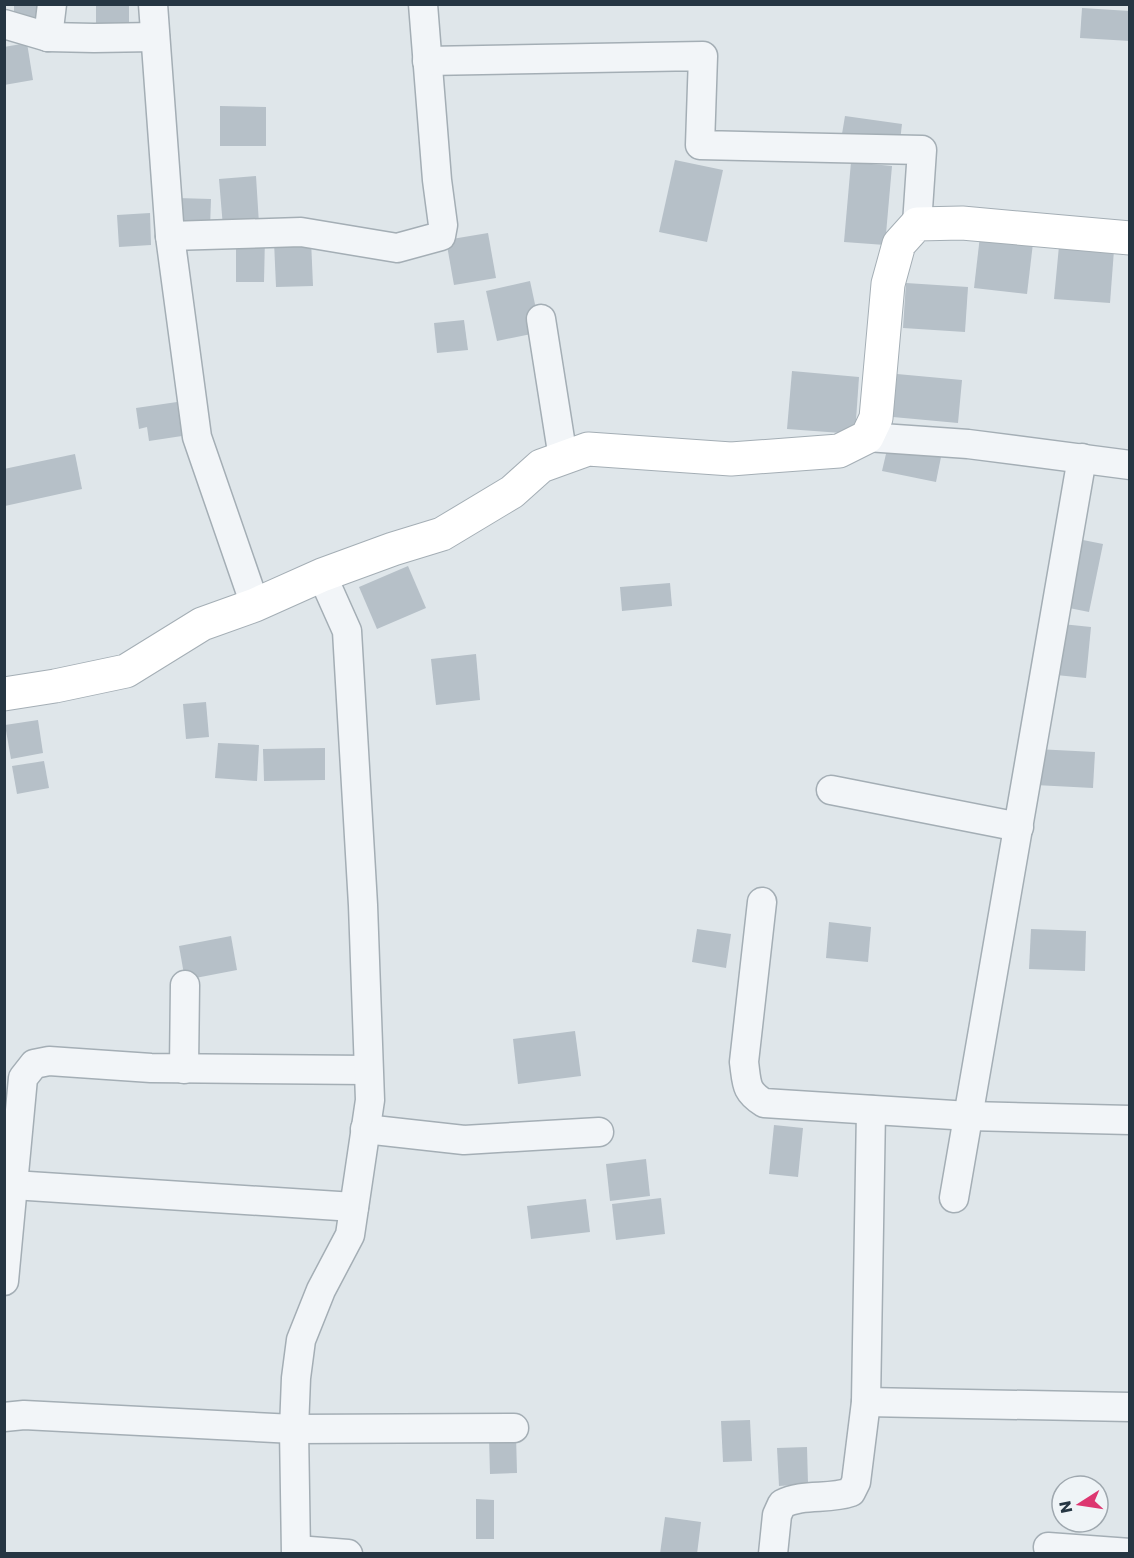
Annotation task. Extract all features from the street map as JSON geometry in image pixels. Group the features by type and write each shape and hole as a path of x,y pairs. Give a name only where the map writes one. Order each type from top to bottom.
{"street":[{"path":"48,37 52,4"},
{"path":"153,4 170,236 197,437 255,605"},
{"path":"170,236 301,232 397,248 441,236 443,225 437,180 423,4"},
{"path":"4,24 48,37 155,37"},
{"path":"427,62 703,56 700,145 922,150 917,224 899,244 888,284 876,418 867,437"},
{"path":"917,224 962,223 1129,234"},
{"path":"541,320 563,458"},
{"path":"4,694 126,671 202,624 255,605 322,575 442,534 512,492 541,466 588,449 731,459 839,451 867,437 968,444 1130,465"},
{"path":"954,1198 1082,459"},
{"path":"322,575 347,631 363,905 370,1100 350,1235 321,1290 301,1340 296,1378 294,1429 296,1552 348,1554"},
{"path":"831,790 1019,827"},
{"path":"762,902 744,1062 752,1095 764,1104 969,1116 1130,1120"},
{"path":"184,1068 185,985"},
{"path":"4,1281 23,1078 34,1064 49,1061 151,1068 368,1070"},
{"path":"773,1554 777,1515 782,1504 792,1499 842,1495 851,1492 856,1482 866,1402 871,1110"},
{"path":"365,1129 464,1140 599,1132"},
{"path":"13,1185 354,1207"},
{"path":"866,1402 1130,1407"},
{"path":"4,1417 24,1415 294,1429 514,1428"},
{"path":"1048,1547 1130,1553"}],"building":[{"path":"14,4 42,4 42,22 14,22"},
{"path":"96,4 129,4 129,33 96,33"},
{"path":"1082,8 1130,11 1130,41 1080,38"},
{"path":"27,43 33,80 4,85 4,47"},
{"path":"220,106 266,107 266,146 220,146"},
{"path":"845,116 902,124 899,149 841,140"},
{"path":"675,160 723,170 707,242 659,232"},
{"path":"851,162 892,166 885,245 844,242"},
{"path":"256,176 259,224 223,227 219,179"},
{"path":"177,198 211,199 210,228 176,227"},
{"path":"150,213 151,245 119,247 117,215"},
{"path":"488,233 496,278 454,285 446,240"},
{"path":"980,236 1033,243 1027,294 974,288"},
{"path":"236,237 265,237 264,282 236,282"},
{"path":"311,240 313,286 276,287 274,241"},
{"path":"1059,246 1114,250 1110,303 1054,299"},
{"path":"530,281 541,332 497,341 486,291"},
{"path":"906,283 968,287 965,332 903,328"},
{"path":"464,320 468,350 437,353 434,323"},
{"path":"792,371 859,377 855,434 787,429"},
{"path":"897,374 962,380 958,423 893,417"},
{"path":"177,402 182,436 149,441 147,427 139,429 136,408"},
{"path":"889,441 942,452 936,482 882,471"},
{"path":"75,454 82,489 5,506 4,469"},
{"path":"1073,538 1103,544 1089,612 1059,606"},
{"path":"408,566 426,608 377,629 359,587"},
{"path":"670,583 672,606 622,611 620,587"},
{"path":"1062,624 1091,627 1086,678 1056,675"},
{"path":"476,654 480,700 436,705 431,659"},
{"path":"206,702 209,737 186,739 183,704"},
{"path":"38,720 43,753 11,759 5,725"},
{"path":"218,743 259,745 257,781 215,778"},
{"path":"325,748 325,780 264,781 263,749"},
{"path":"1036,749 1095,752 1093,788 1035,785"},
{"path":"44,761 49,788 17,794 12,766"},
{"path":"829,922 871,927 868,962 826,958"},
{"path":"697,929 731,934 726,968 692,962"},
{"path":"1031,929 1086,931 1085,971 1029,969"},
{"path":"231,936 237,970 185,980 179,946"},
{"path":"575,1031 581,1076 518,1084 513,1039"},
{"path":"774,1125 803,1128 798,1177 769,1174"},
{"path":"646,1159 650,1196 610,1201 606,1164"},
{"path":"661,1198 665,1234 616,1240 612,1204"},
{"path":"586,1199 590,1232 531,1239 527,1206"},
{"path":"750,1420 752,1461 723,1462 721,1421"},
{"path":"516,1435 517,1473 490,1474 489,1436"},
{"path":"807,1447 808,1484 779,1486 777,1448"},
{"path":"476,1499 494,1500 494,1539 476,1539"},
{"path":"665,1517 701,1522 697,1554 660,1554"}]}
